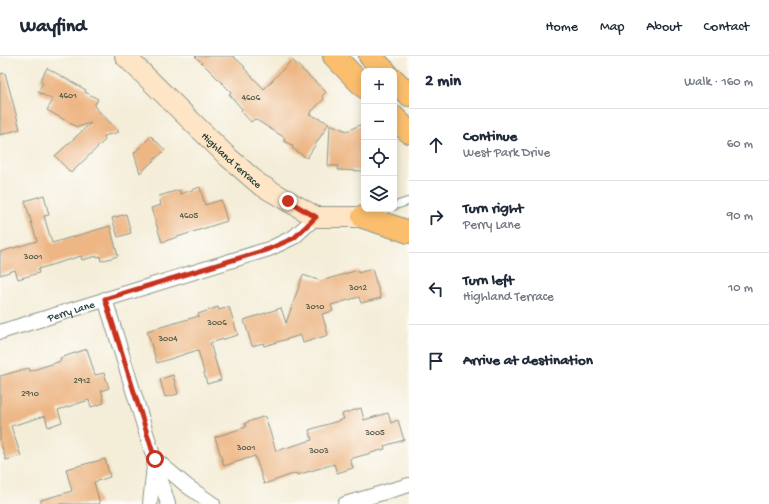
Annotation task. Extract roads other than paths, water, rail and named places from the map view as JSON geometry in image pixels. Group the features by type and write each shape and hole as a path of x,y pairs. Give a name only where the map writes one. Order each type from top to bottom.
{"highway":[{"path":"334,56 361,83"},
{"path":"370,56 382,68"},
{"path":"397,83 409,95"},
{"path":"397,120 409,132"},
{"path":"363,217 409,232"}],"main road":[{"name":"Highland Terrace","path":"125,56 228,157 259,184 316,217 363,217"}],"street":[{"name":"Perry Lane","path":"0,332 269,249 294,238 316,217"},
{"path":"105,299 168,504"},
{"path":"150,504 155,459"},
{"path":"155,459 187,486 213,504"},
{"path":"345,504 409,485"}],"lane":[{"path":"397,205 409,201"},
{"path":"363,217 377,212"}]}
